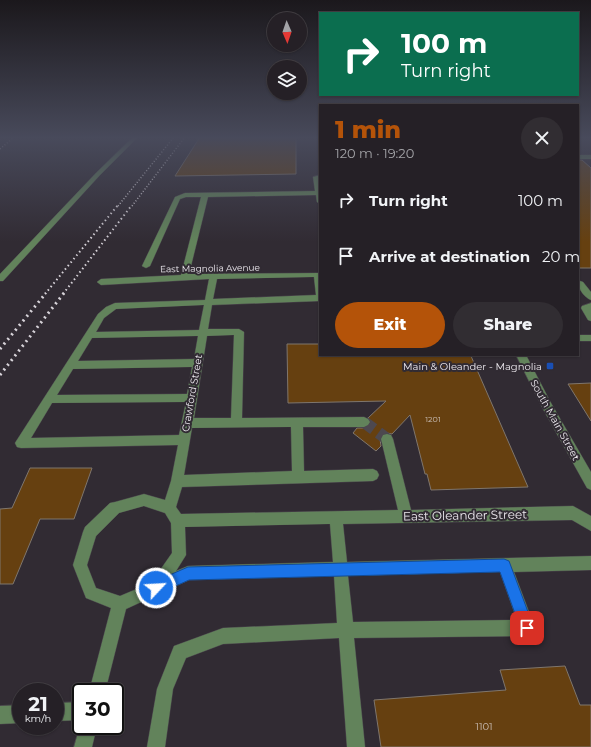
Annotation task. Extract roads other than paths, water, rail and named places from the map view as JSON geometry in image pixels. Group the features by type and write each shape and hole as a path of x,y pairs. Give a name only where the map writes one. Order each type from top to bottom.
{"street":[{"path":"2,275 100,172"},
{"path":"146,266 177,198 185,195 319,193 318,177"},
{"path":"184,277 205,195"},
{"name":"East Magnolia Avenue","path":"101,282 184,277 212,278 319,275"},
{"name":"Crawford Street","path":"169,508 177,481 212,278"},
{"path":"579,284 591,284"},
{"path":"579,284 591,297"},
{"path":"184,440 21,443 101,316 115,306 319,298"},
{"path":"591,306 586,308 591,318"},
{"path":"89,335 203,334 239,332 236,423"},
{"path":"579,338 591,338"},
{"name":"South Main Street","path":"521,356 591,484"},
{"path":"70,365 198,363"},
{"path":"49,399 192,398"},
{"path":"187,423 364,422"},
{"path":"297,423 298,477"},
{"path":"387,440 406,516"},
{"path":"177,481 373,475"},
{"path":"156,588 178,555 178,521 169,508 144,500 115,508 90,532 80,565 91,593 120,604 156,588 188,573 591,563"},
{"name":"East Oleander Street","path":"178,521 573,513 591,524"},
{"path":"336,518 342,569 356,747"},
{"path":"156,747 164,689 180,652 223,636 347,630 527,628 504,565"},
{"path":"99,683 120,604"},
{"path":"0,715 12,714"},
{"path":"83,747 86,735"}],"tunnel":[{"path":"364,422 387,439"}],"railway":[{"path":"118,206 146,172"},
{"path":"132,206 158,172"},
{"path":"45,294 118,205"},
{"path":"63,294 132,205"},
{"path":"0,349 46,293"},
{"path":"0,375 64,293"}],"place":[{"name":"Main & Oleander - Magnolia","path":"550,366"}]}
